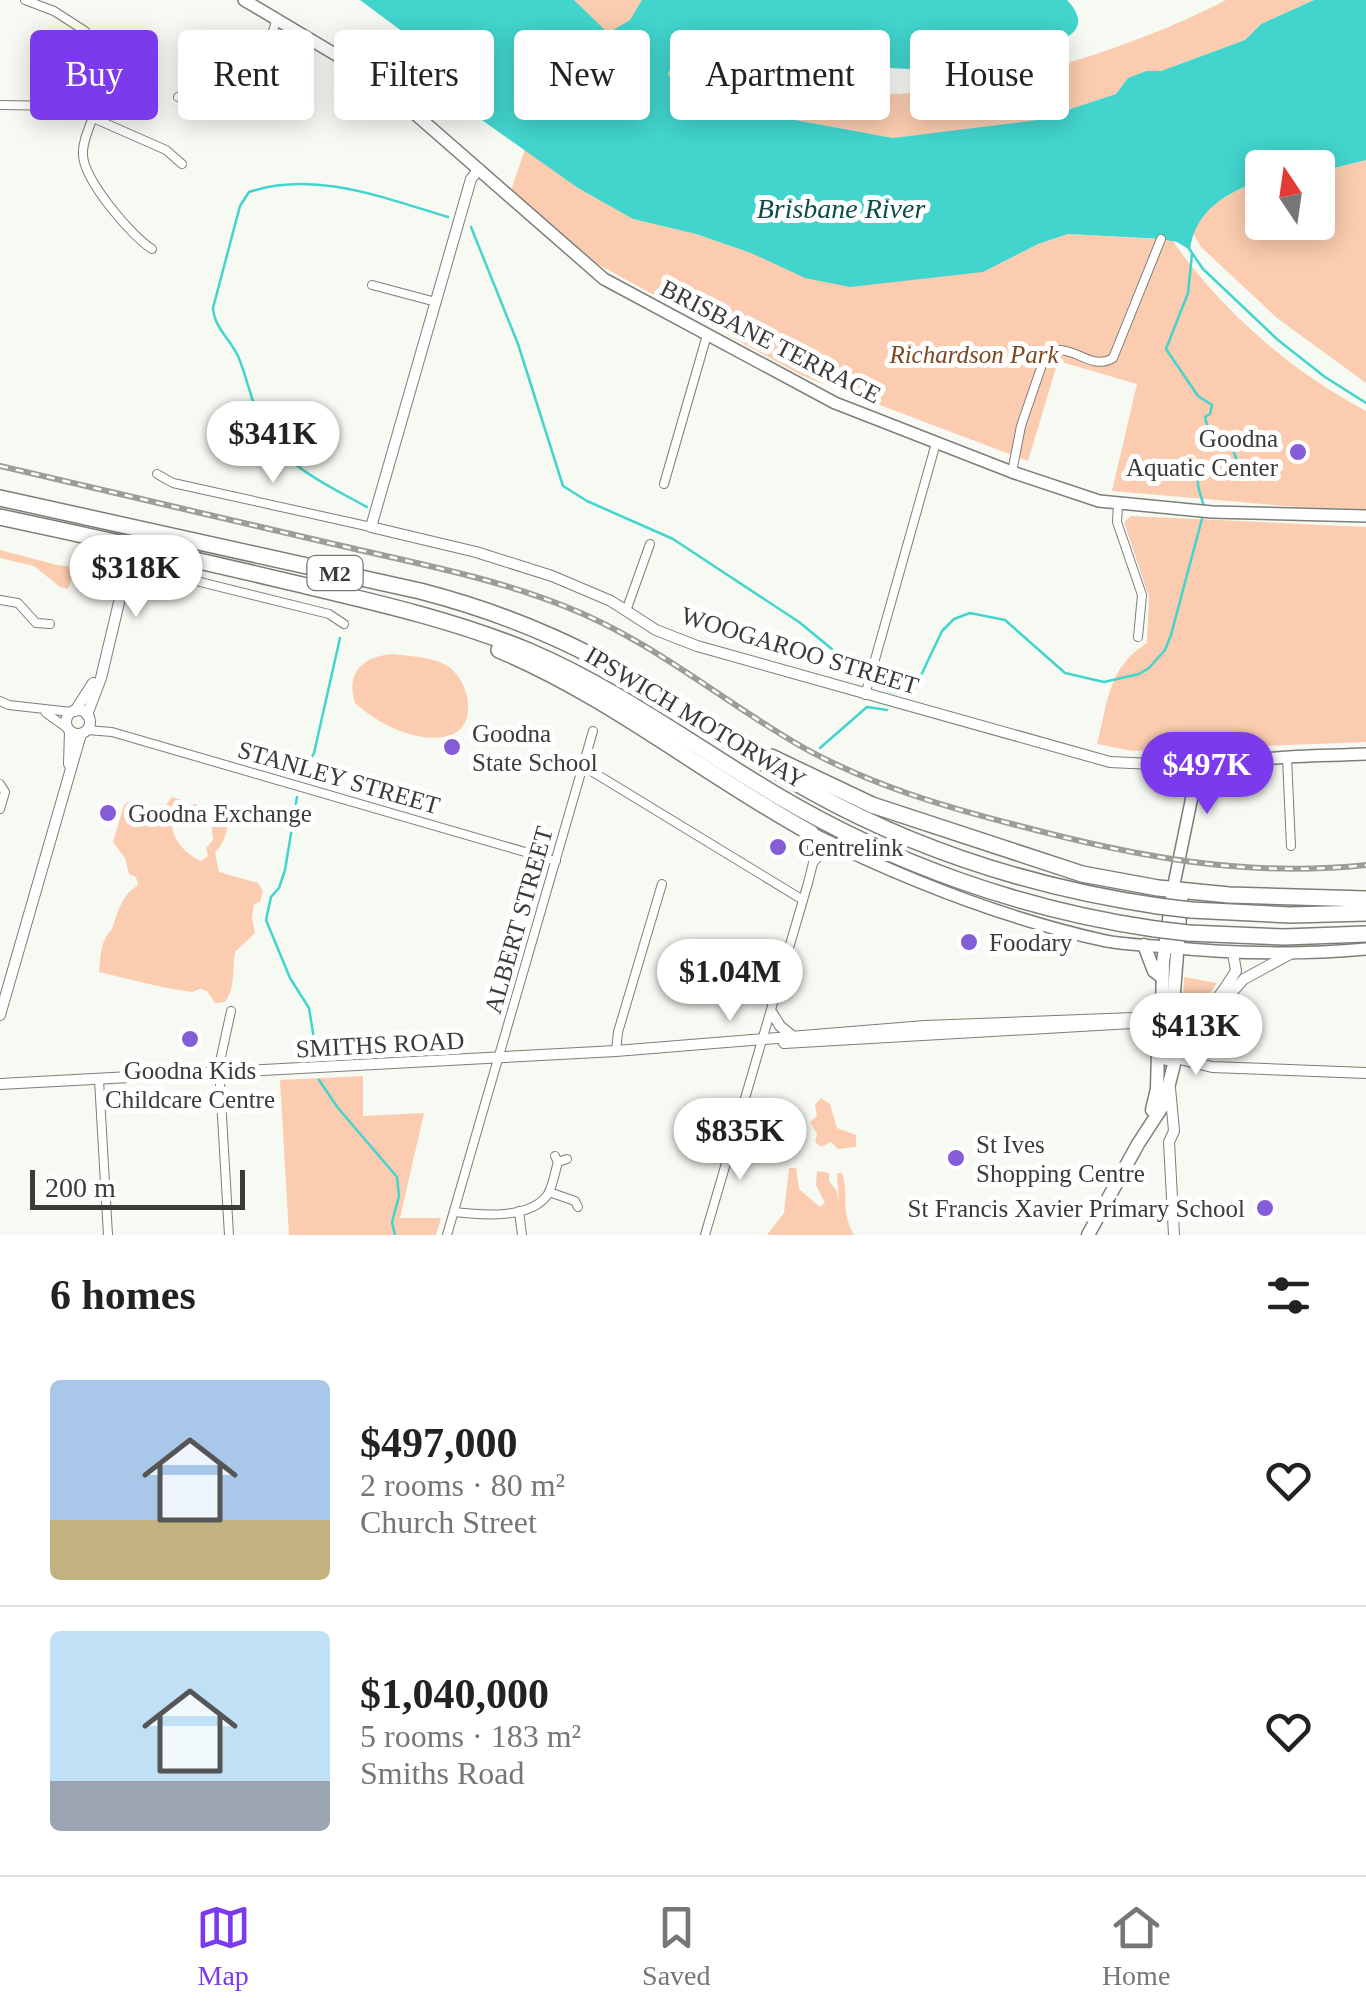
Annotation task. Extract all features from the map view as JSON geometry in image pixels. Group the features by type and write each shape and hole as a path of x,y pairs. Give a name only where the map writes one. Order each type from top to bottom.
{"highway":[{"name":"IPSWICH MOTORWAY","path":"0,498 420,591 484,610 597,658 854,814 944,853 1035,882 1191,910 1290,916 1366,913"},
{"name":"IPSWICH MOTORWAY","path":"0,517 380,603 465,627 559,665 624,700 812,815 916,864 978,887 1059,910 1188,933 1256,937 1366,934"},
{"path":"380,603 396,616 481,643 556,676 811,833"},
{"path":"753,756 767,755 872,804 1043,863 1104,879 1268,898 1366,899"}],"main road":[{"name":"BRISBANE TERRACE","path":"244,0 369,76 604,279 835,403 1086,498 1212,512 1366,516"},
{"name":"WOOGAROO STREET","path":"1196,768 1222,758 1235,761 1366,754"},
{"path":"1088,1235 1155,1105 1162,976 1170,947 1196,768"},
{"path":"811,833 910,878 1014,915 1109,941 1233,953 1366,950"},
{"path":"1144,945 1154,970 1162,976"},
{"path":"1138,1144 1164,1104 1169,1078 1192,1041 1174,992 1170,947"},
{"path":"1161,1016 1185,1017"},
{"path":"1157,1048 1167,1059 1178,1059"}],"street":[{"path":"26,0 54,11 84,30"},
{"path":"272,30 276,18"},
{"path":"0,105 30,105"},
{"path":"92,120 82,154 87,169 128,230 152,249"},
{"path":"100,120 166,150 182,164"},
{"path":"372,528 471,180 479,169"},
{"path":"1012,472 1021,426 1044,358 1060,349 1097,364 1113,358 1161,238"},
{"path":"372,285 436,302"},
{"path":"664,484 707,335"},
{"path":"865,694 936,443"},
{"name":"WOOGAROO STREET","path":"158,474 173,483 526,566 591,592 656,630 697,646 890,702 1101,760 1196,768"},
{"path":"1118,504 1116,520 1142,595 1138,637"},
{"path":"626,611 650,544"},
{"path":"0,1015 126,573 141,568 168,574 329,614 344,624"},
{"path":"0,600 18,603 36,623 50,624"},
{"path":"80,726 66,720 104,660"},
{"path":"0,700 42,711 73,712"},
{"name":"STANLEY STREET","path":"42,711 80,726 556,861"},
{"path":"73,712 80,726"},
{"name":"ALBERT STREET","path":"448,1235 594,731"},
{"path":"1287,758 1291,846"},
{"path":"583,766 803,900"},
{"path":"0,784 5,792 0,809"},
{"path":"705,1235 813,863 811,833"},
{"path":"813,863 820,854 836,846"},
{"path":"616,1052 618,1032 662,884"},
{"path":"1185,1017 1204,1013 1212,1004 1236,970 1233,953"},
{"path":"1228,1066 1202,1059 1192,1041 1244,979 1290,954"},
{"path":"228,1235 218,1073 231,1011"},
{"path":"772,1013 792,1036"},
{"name":"SMITHS ROAD","path":"0,1084 616,1052 959,1024 1161,1016"},
{"name":"SMITHS ROAD","path":"762,1041 769,1044 1132,1023 1149,1030 1157,1048"},
{"path":"1178,1059 1206,1066 1366,1073"},
{"path":"1169,1078 1174,1131 1169,1142 1174,1235"},
{"path":"99,1080 108,1235"},
{"path":"454,1212 519,1211 532,1207 548,1192 560,1159"},
{"path":"548,1192 578,1201"},
{"path":"519,1211 522,1235"}],"green space":[{"path":"574,0 642,0 630,20 614,30 604,30"},
{"path":"1226,0 1314,0 1261,24 1245,40 1161,71 1146,71 1128,78 1117,94 1069,110 1069,62"},
{"path":"910,93 910,120 1037,120 893,138 794,120 890,120 893,94"},
{"name":"Richardson Park","path":"525,149 578,188 633,219 696,234 751,253 983,272 1038,244 1068,234 1172,240 1212,291 1259,337 1311,377 1366,411 1366,509 1112,491 1137,384 1058,361 1028,461 803,376 599,265 511,190"},
{"path":"1366,160 1366,383 1277,318 1201,247 1192,232 1212,206 1245,187 1245,240 1335,240 1335,168"},
{"path":"1131,516 1366,527 1366,742 1133,751 1097,744 1117,674 1147,643 1149,597 1124,522"},
{"path":"0,550 57,565 103,570 104,581 73,575 68,589 60,587 34,566 0,558"},
{"path":"392,654 434,660 454,671 468,702 465,723 458,731 436,738 410,734 374,718 355,703 353,683 359,668 372,659"},
{"path":"172,797 181,800 182,806 196,804 201,811 187,823 181,820 172,824 181,846 201,861 208,856 206,848 213,840 211,819 220,810 228,811 226,833 215,852 219,872 258,883 263,891 260,902 254,904 255,933 235,952 232,984 225,1002 215,1003 207,991 200,989 192,992 166,988 99,972 105,939 124,898 138,885 113,842 124,805 136,803 146,814 166,805"},
{"path":"1184,977 1217,983 1201,1006 1194,1008 1183,999"},
{"path":"363,1076 363,1116 424,1113 400,1218 441,1218 436,1235 289,1235 280,1080"},
{"path":"821,1098 830,1104 837,1128 856,1135 856,1147 838,1149 831,1142 821,1147 815,1142 817,1134 810,1122 817,1116 815,1105"},
{"path":"789,1168 796,1168 799,1189 820,1207 825,1203 816,1185 817,1171 829,1173 839,1204 837,1173 842,1173 847,1217 854,1235 767,1235 784,1213"}],"water":[{"name":"Brisbane River","path":"360,0 574,0 605,30 514,30 514,120 650,120 650,30 613,30 630,20 642,0 1067,0 1076,12 1078,22 1069,35 1069,30 910,30 907,69 890,68 890,30 670,30 670,120 794,120 893,138 1037,120 1069,120 1069,109 1116,94 1128,78 1146,71 1161,71 1245,40 1261,24 1314,0 1366,0 1366,160 1335,168 1335,150 1245,150 1245,187 1205,214 1190,250 1161,239 1068,234 1038,244 983,272 850,287 805,278 696,234 633,219 578,188 482,120 494,120 494,30 400,30"}],"waterway":[{"path":"367,507 307,473 281,451 258,414 238,356 216,321 213,308 240,206 249,192 274,186 324,185 448,217"},
{"path":"471,227 518,344 563,486 587,501 673,539 799,622 866,677"},
{"path":"1188,247 1203,269 1278,340 1366,403"},
{"path":"1192,254 1188,293 1166,349 1198,396 1212,405 1205,417 1208,429 1228,435 1238,464 1232,473 1217,474 1211,467 1202,468 1198,483 1204,507"},
{"path":"875,683 894,692 914,690 942,631 954,619 970,613 1005,620 1065,673 1104,682 1139,674 1165,650 1203,515"},
{"path":"303,775 314,753 340,638"},
{"path":"820,748 867,707 887,710"},
{"path":"297,797 285,870 271,897 266,920 290,978 309,1008 313,1058"},
{"path":"319,1080 397,1177 399,1196 392,1222 395,1235"}],"railway":[{"path":"0,466 452,571 564,606 627,636 829,761 881,784 961,810 1103,846 1189,861 1277,869 1366,865"}],"place":[{"name":"Goodna Aquatic Center","path":"1298,452"},
{"name":"Goodna State School","path":"452,747"},
{"name":"Goodna Exchange","path":"108,813"},
{"name":"Centrelink","path":"778,847"},
{"name":"Foodary","path":"969,942"},
{"name":"Goodna Kids Childcare Centre","path":"190,1039"},
{"name":"St Ives Shopping Centre","path":"956,1158"},
{"name":"St Francis Xavier Primary School","path":"1265,1208"}]}
